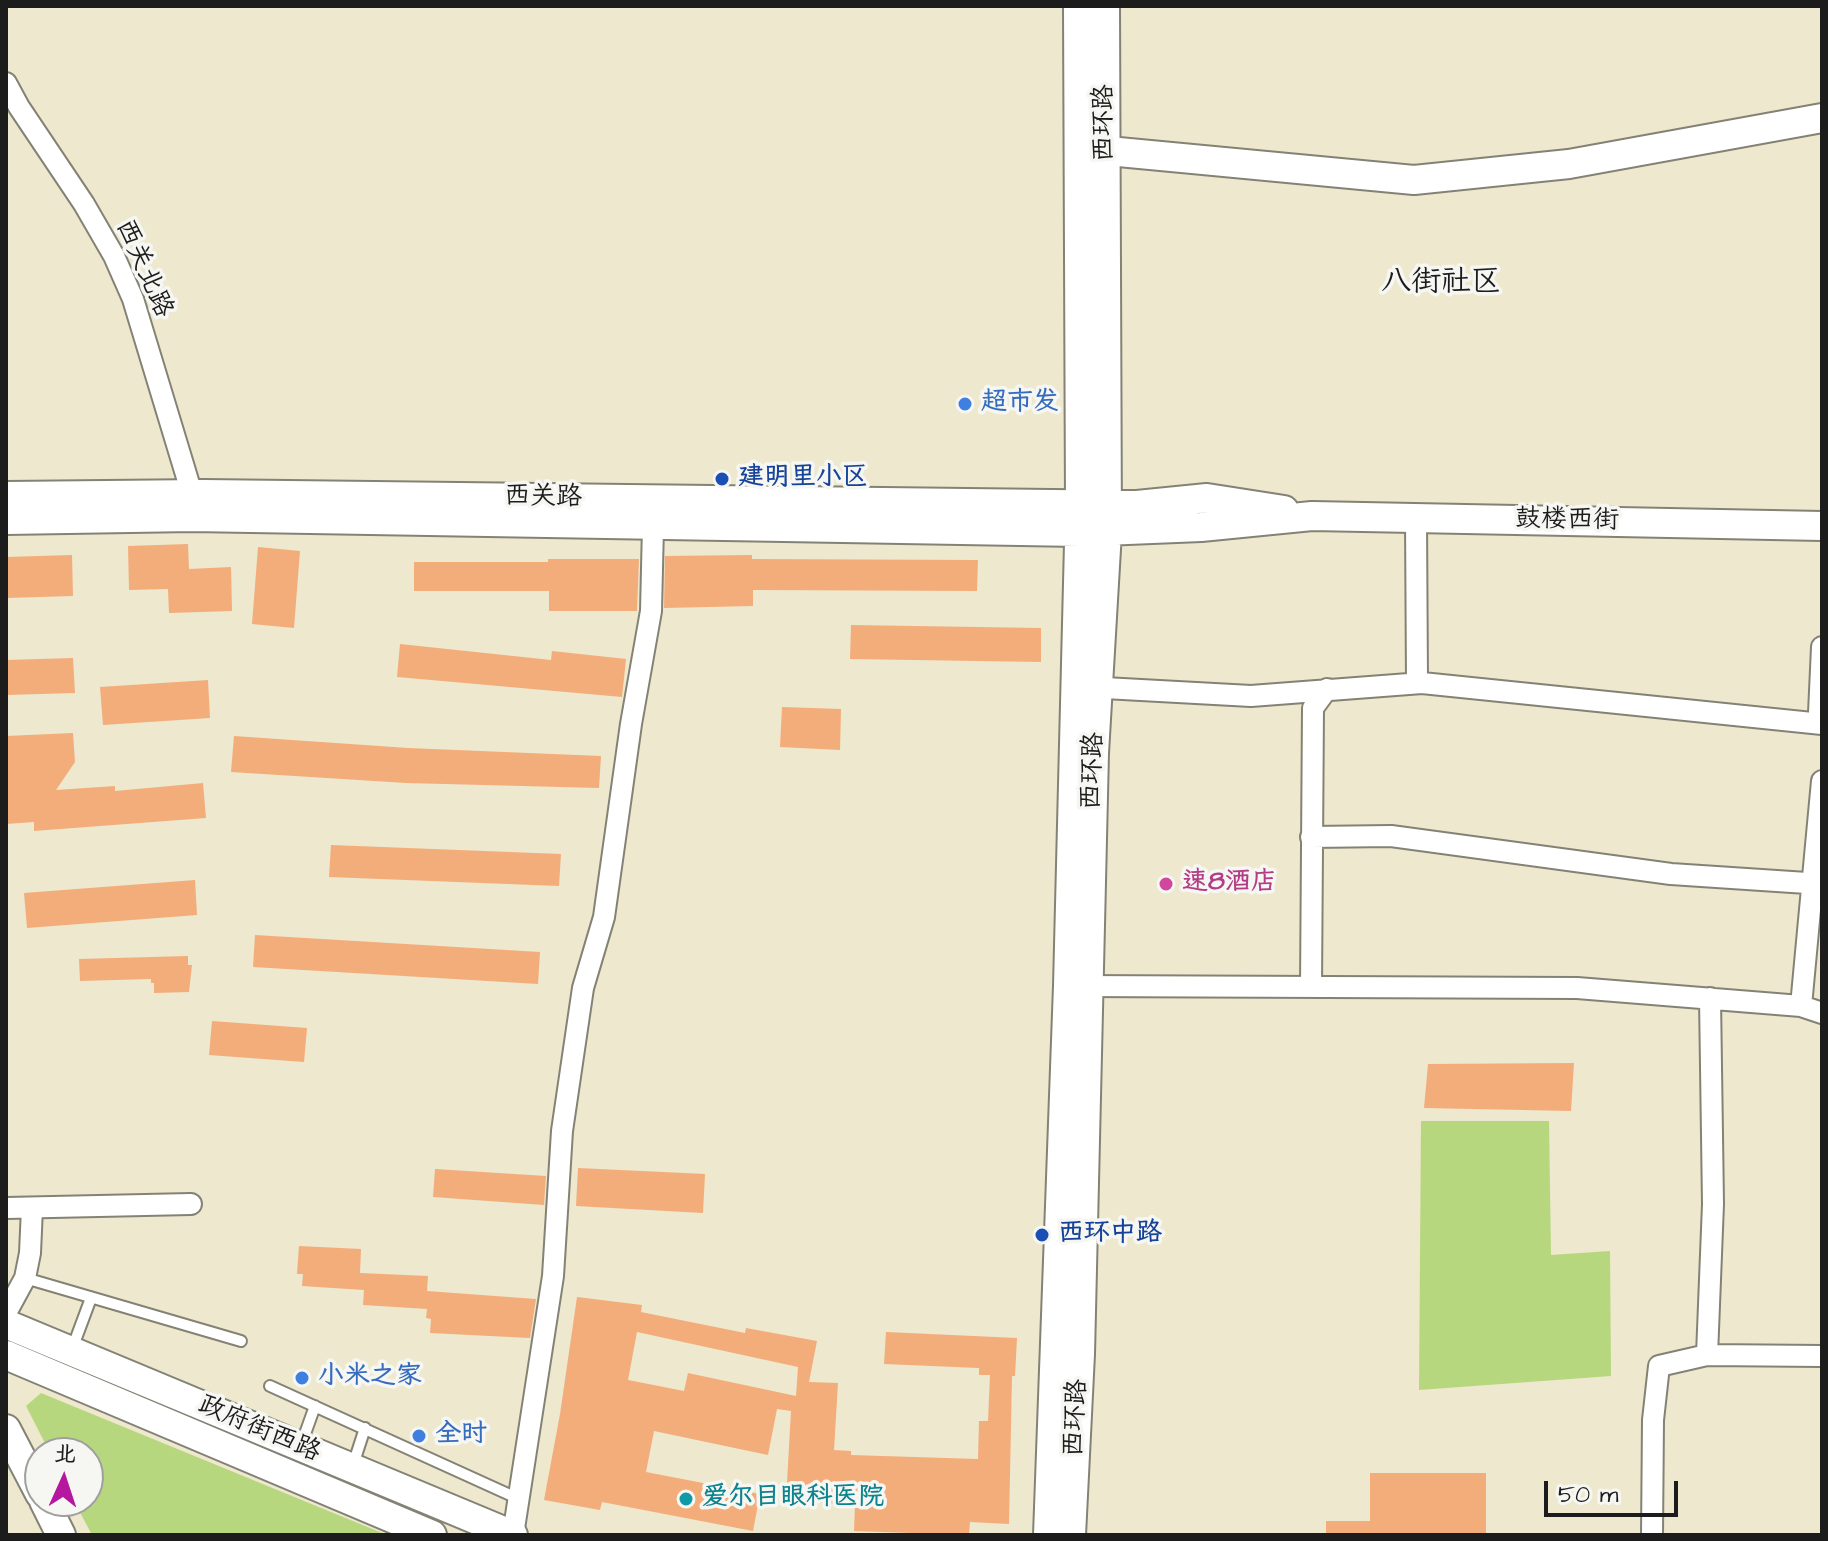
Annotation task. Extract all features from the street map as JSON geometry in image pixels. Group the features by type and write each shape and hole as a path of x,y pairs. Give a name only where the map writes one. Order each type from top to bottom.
{"street":[{"name":"西环路","path":"1048,1535 1078,986 1086,687 1098,513 1092,150 1078,6"},
{"name":"西环路","path":"1092,150 1105,6"},
{"name":"西关北路","path":"6,83 84,204 120,270 133,299 192,494"},
{"path":"1092,150 1414,180 1569,164 1822,118"},
{"name":"西关路","path":"6,496 192,494 1098,513"},
{"name":"鼓楼西街","path":"1098,513 1207,498 1312,516 1822,526"},
{"name":"西环路","path":"1086,687 1079,532 1098,513"},
{"name":"西关路","path":"6,520 192,517 1079,532"},
{"path":"1416,518 1417,683"},
{"path":"513,1535 553,1276 562,1131 583,988 604,917 631,724 651,611 653,526"},
{"path":"1822,647 1819,713 1822,717"},
{"path":"1086,687 1251,696 1417,683 1822,724"},
{"path":"1311,987 1313,708 1327,689"},
{"path":"1801,1006 1817,884 1822,781"},
{"path":"1311,837 1391,836 1671,874 1817,884"},
{"name":"西环路","path":"1071,1535 1080,1354 1078,986"},
{"path":"1078,986 1577,988 1801,1006 1822,1013"},
{"path":"1707,1355 1713,1204 1710,998"},
{"path":"6,1208 191,1204"},
{"path":"6,1313 25,1278 30,1253 32,1208"},
{"name":"政府街西路","path":"6,1324 513,1535"},
{"name":"政府街西路","path":"6,1355 432,1535"},
{"path":"1652,1535 1653,1420 1659,1366 1707,1355 1822,1356"},
{"path":"6,1429 13,1460"},
{"path":"52,1517 61,1535"}],"lane":[{"path":"25,1278 241,1341"},
{"path":"71,1351 91,1298"},
{"path":"270,1386 519,1499"},
{"path":"300,1447 315,1406"},
{"path":"352,1468 365,1428"}],"green space":[{"path":"1421,1121 1549,1121 1551,1255 1610,1251 1611,1376 1419,1390"},
{"path":"41,1393 387,1535 92,1535 82,1517 104,1517 104,1437 42,1437 26,1406"}],"building":[{"path":"188,544 189,569 231,567 232,611 169,613 168,589 129,590 128,546"},
{"path":"258,547 300,551 294,628 252,624"},
{"path":"72,555 73,596 6,598 6,557"},
{"path":"752,555 752,559 978,560 977,591 753,590 753,606 664,608 665,556"},
{"path":"548,559 639,559 637,611 549,611 549,591 414,591 414,562 548,562"},
{"path":"851,625 1041,628 1041,662 850,659"},
{"path":"400,644 551,660 552,651 626,659 622,697 397,677"},
{"path":"73,658 75,693 6,695 6,660"},
{"path":"208,680 210,718 103,725 100,687"},
{"path":"782,707 841,709 840,750 780,747"},
{"path":"73,733 75,762 56,790 115,786 115,791 203,783 206,818 34,831 34,822 6,824 6,736"},
{"path":"234,736 408,748 601,756 599,788 406,783 231,772"},
{"path":"331,845 561,854 559,886 329,877"},
{"path":"195,880 197,915 27,928 24,893"},
{"path":"255,935 540,952 538,984 253,967"},
{"path":"188,956 188,965 192,965 189,992 154,993 151,979 80,981 79,959"},
{"path":"212,1021 307,1028 304,1062 209,1055"},
{"path":"1574,1063 1571,1111 1424,1108 1428,1064"},
{"path":"578,1168 705,1174 703,1213 576,1206"},
{"path":"435,1169 546,1176 544,1205 433,1197"},
{"path":"299,1246 361,1249 360,1273 428,1276 427,1291 536,1299 530,1338 430,1333 431,1319 426,1318 427,1309 363,1305 364,1290 302,1286 303,1274 297,1274"},
{"path":"577,1297 642,1305 641,1312 745,1333 746,1328 817,1341 809,1382 838,1383 834,1450 851,1451 851,1455 978,1459 979,1421 988,1421 990,1375 979,1375 979,1368 884,1364 886,1332 1017,1338 1015,1376 1012,1376 1009,1524 970,1522 969,1535 854,1531 855,1505 786,1501 791,1411 777,1409 768,1455 654,1431 646,1472 760,1494 753,1531 602,1502 600,1510 544,1500","holes":["637,1332 798,1367 796,1396 688,1373 684,1391 628,1380"]},
{"path":"1370,1473 1486,1473 1486,1535 1326,1535 1326,1521 1370,1521"}],"place":[{"name":"超市发","path":"965,404"},
{"name":"建明里小区","path":"722,479"},
{"name":"速8酒店","path":"1166,884"},
{"name":"西环中路","path":"1042,1235"},
{"name":"小米之家","path":"302,1378"},
{"name":"全时","path":"419,1436"},
{"name":"爱尔目眼科医院","path":"686,1499"}],"district":[{"name":"八街社区","path":"1441,284"}]}
